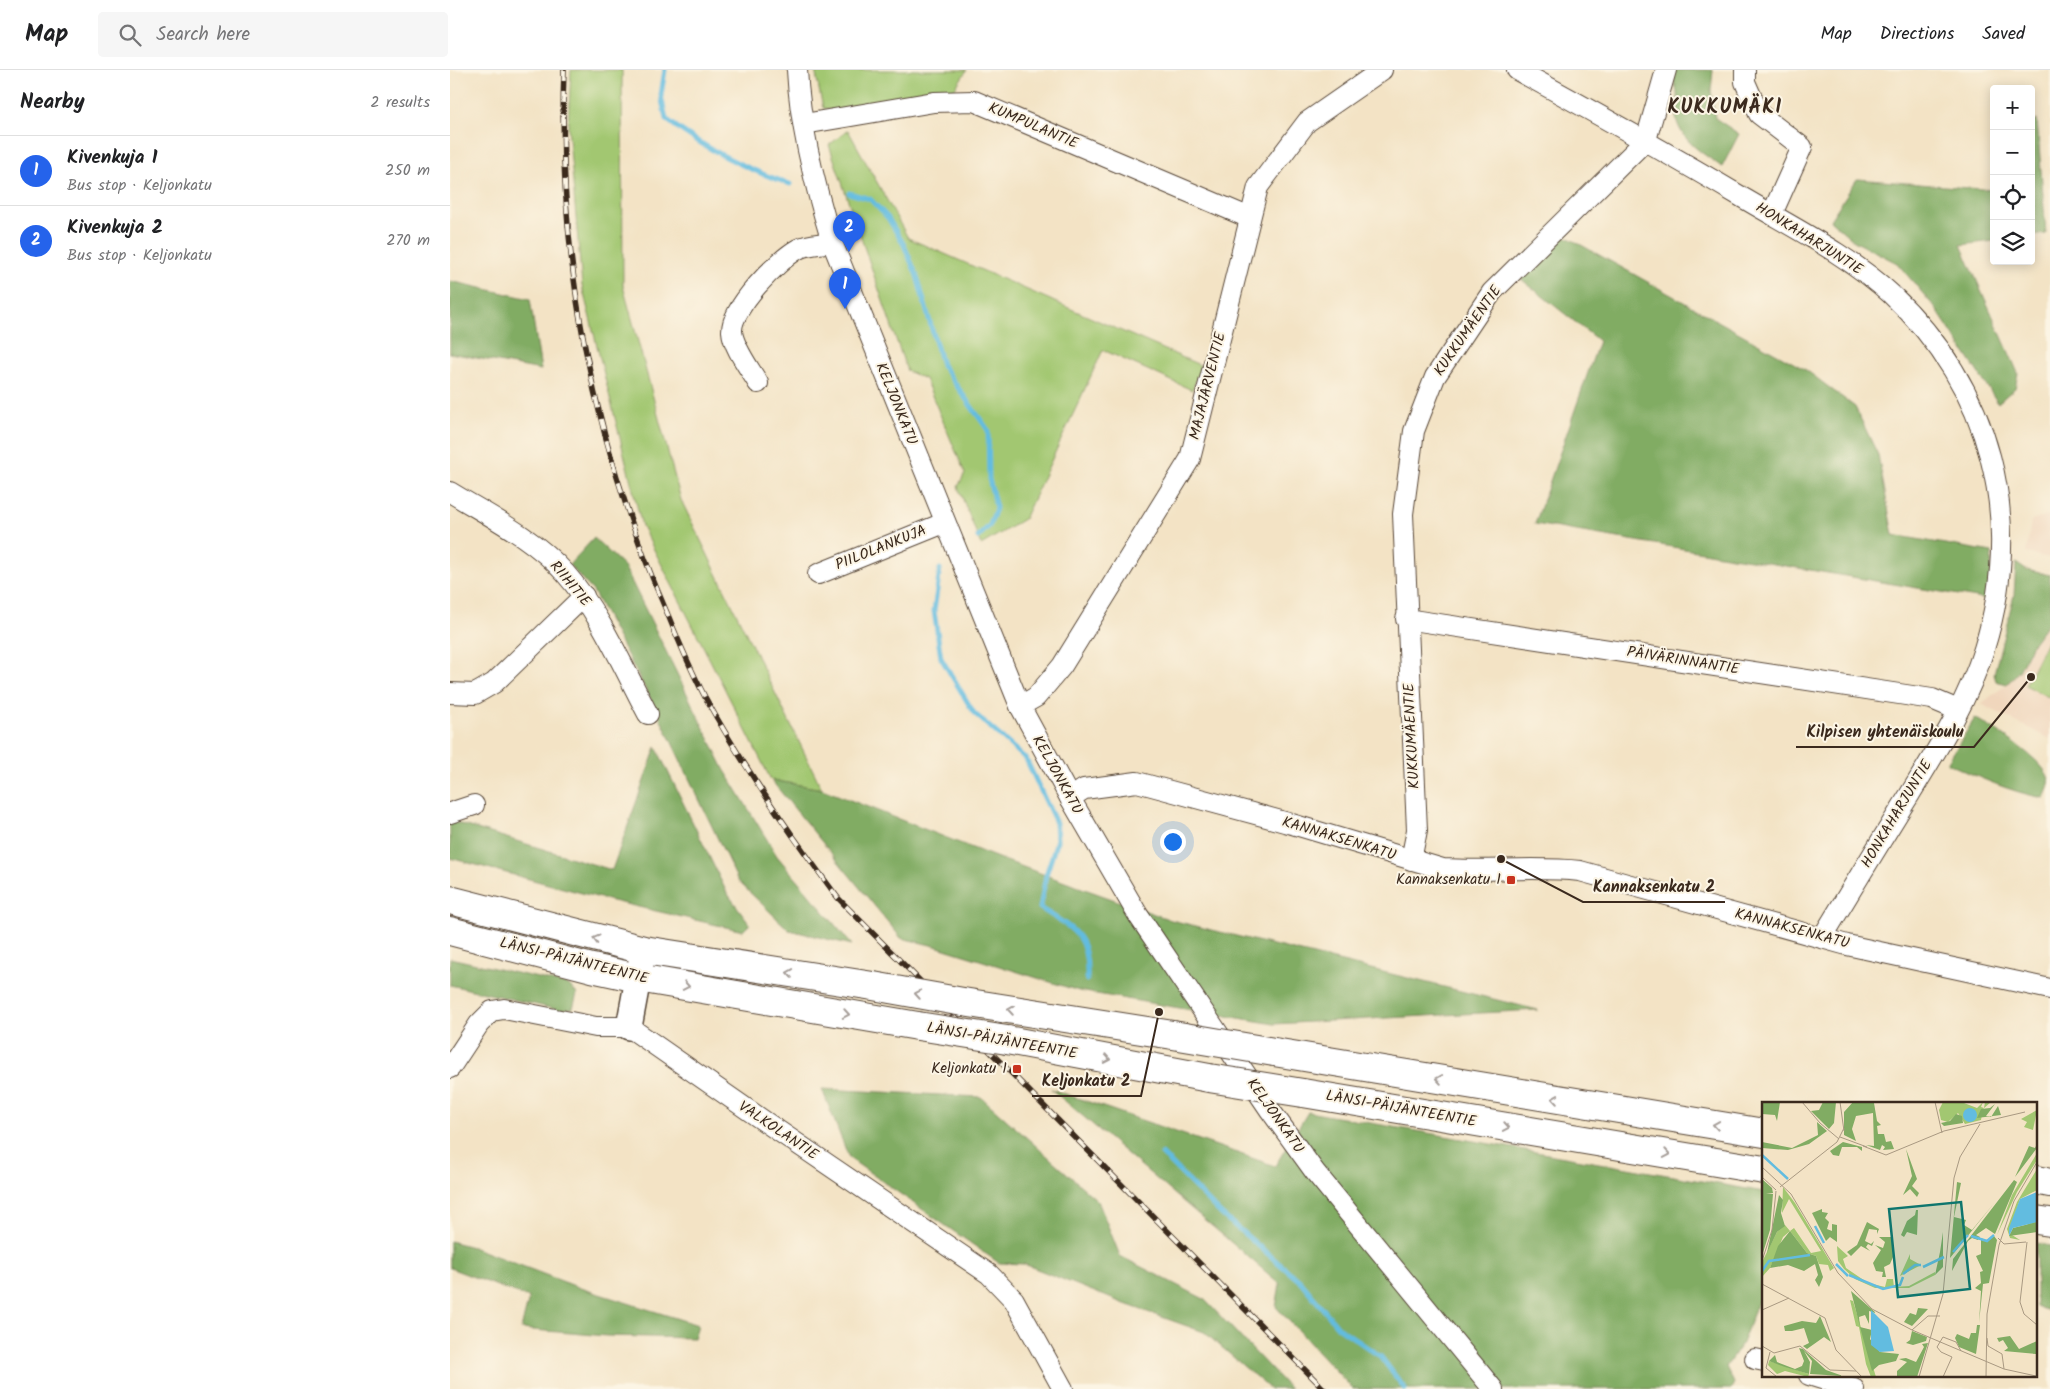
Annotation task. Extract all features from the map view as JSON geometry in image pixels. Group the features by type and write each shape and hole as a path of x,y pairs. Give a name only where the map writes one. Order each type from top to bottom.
{"main road":[{"name":"LÄNSI-PÄIJÄNTEENTIE","path":"450,900 644,950 1174,1035 1762,1133"},
{"name":"LÄNSI-PÄIJÄNTEENTIE","path":"450,930 592,968 638,978 1007,1040 1209,1078 1762,1170"}],"street":[{"name":"KELJONKATU","path":"798,70 804,124 818,195 832,242 1020,706 1070,798 1138,915 1270,1110 1315,1172 1493,1389"},
{"name":"MAJAJÄRVENTIE","path":"1020,706 1036,697 1062,666 1190,459 1258,187 1307,122 1382,70"},
{"path":"1517,70 1646,140"},
{"name":"KUKKUMÄENTIE","path":"1411,860 1417,830 1406,619 1403,514 1414,430 1435,377 1492,292 1646,140 1666,70"},
{"path":"1745,70 1745,82 1759,114 1802,146 1776,205"},
{"name":"KUMPULANTIE","path":"804,124 934,102 974,101 1250,218"},
{"name":"HONKAHARJUNTIE","path":"1646,140 1838,254 1889,292 1933,337 1964,388 1983,430 1991,460 2002,540 1997,594 1984,650 1958,710 1940,744 1822,938"},
{"path":"758,383 736,345 732,332 734,319 743,304 778,264 800,248 832,242"},
{"name":"RIIHITIE","path":"450,492 530,541 564,571 584,596 648,714"},
{"name":"PIILOLANKUJA","path":"818,574 944,522"},
{"path":"450,693 475,694 494,683 584,596"},
{"name":"PÄIVÄRINNANTIE","path":"1406,619 1932,699 1958,710"},
{"name":"KANNAKSENKATU","path":"1070,798 1084,789 1136,782 1292,824 1443,869 1547,868 1580,871 1900,958 2050,989"},
{"path":"450,813 474,805"},
{"path":"450,1068 479,1024 492,1011 504,1009 596,1027 629,1027 644,950"},
{"name":"VALKOLANTIE","path":"629,1027 764,1122 989,1274 1014,1300 1063,1389"},
{"path":"1812,1376 1854,1389"}],"shaded area":[{"path":"2050,515 2050,558 2026,553 2031,521"},
{"path":"2050,620 2050,739 1981,704 2007,684 2019,671 2032,644"}],"green space":[{"path":"571,70 622,70 623,286 681,500 822,789 771,780 642,526 582,286 568,126"},
{"path":"815,70 967,70 951,94 837,112 823,108"},
{"path":"1673,70 1713,70 1711,91 1715,118 1739,134 1722,167 1698,150 1679,128 1676,119 1677,95"},
{"path":"2037,120 2046,234 2035,235 2035,130 2035,121"},
{"path":"848,130 908,238 1202,366 1192,390 1103,350 1024,519 981,545 958,487 965,473 925,379 907,371 829,145"},
{"path":"1857,179 1990,190 1990,241 1961,245 2018,373 2015,388 1998,403 1936,309 1897,263 1854,241 1830,220"},
{"path":"1565,236 1806,370 1855,407 1878,455 1893,535 1992,552 1989,600 1535,524 1599,341 1521,279"},
{"path":"450,281 530,299 541,370 450,353"},
{"path":"594,538 624,566 724,769 777,856 852,945 789,930 738,881 655,707 593,591 569,565"},
{"path":"2016,563 2026,570 2050,575 2050,620 2032,644 2019,671 2007,684 1996,681 1994,674 2014,595"},
{"path":"2050,635 2050,698 2025,685"},
{"path":"1975,718 2017,745 2039,763 2049,780 2044,798 1982,779 1947,763"},
{"path":"656,747 727,893 750,924 743,931 608,900 450,858 450,822 454,822 612,870"},
{"path":"771,780 822,789 998,858 1171,920 1538,1010 1274,1024 1079,991 935,946 901,938"},
{"path":"450,958 569,985 577,994 573,1008 559,1010 450,985"},
{"path":"822,1089 981,1097 1098,1201 1120,1256 1204,1299 1290,1389 1270,1389 1204,1332 1125,1304 1024,1264 999,1263 849,1158"},
{"path":"1051,1089 1275,1166 1308,1112 1762,1192 1762,1291 1742,1343 1726,1367 1734,1383 1731,1389 1353,1389 1276,1307 1280,1284"},
{"path":"450,1241 472,1247 580,1288 698,1325 694,1338 607,1336 521,1329 529,1298 450,1268"},
{"path":"2038,1243 2050,1246 2050,1311 2038,1308"}],"waterway":[{"path":"665,70 661,95 666,119 694,139 725,157 790,184"},
{"path":"849,193 870,199 888,218 904,245 917,276 942,365 988,430 989,479 996,508 990,525 978,537"},
{"path":"940,569 934,611 941,658 974,713 1026,759 1056,823 1057,841 1046,875 1040,908 1062,922 1077,935 1085,953 1087,980"},
{"path":"1162,1154 1221,1214 1301,1282 1338,1327 1381,1357 1405,1389"}],"railway":[{"path":"564,70 563,140 574,280 585,348 600,417 619,484 642,550 685,656 705,697 735,749 768,800 838,898 1324,1389"}],"place":[{"name":"Kivenkuja 2","path":"849,252"},
{"name":"Kivenkuja 1","path":"845,309"},
{"name":"Kilpisen yhtenäiskoulu","path":"2031,677"},
{"name":"Kannaksenkatu 2","path":"1501,859"},
{"name":"Kannaksenkatu 1","path":"1511,880"},
{"name":"Keljonkatu 2","path":"1159,1012"},
{"name":"Keljonkatu 1","path":"1017,1069"}],"district":[{"name":"KUKKUMÄKI","path":"1725,108"}]}
